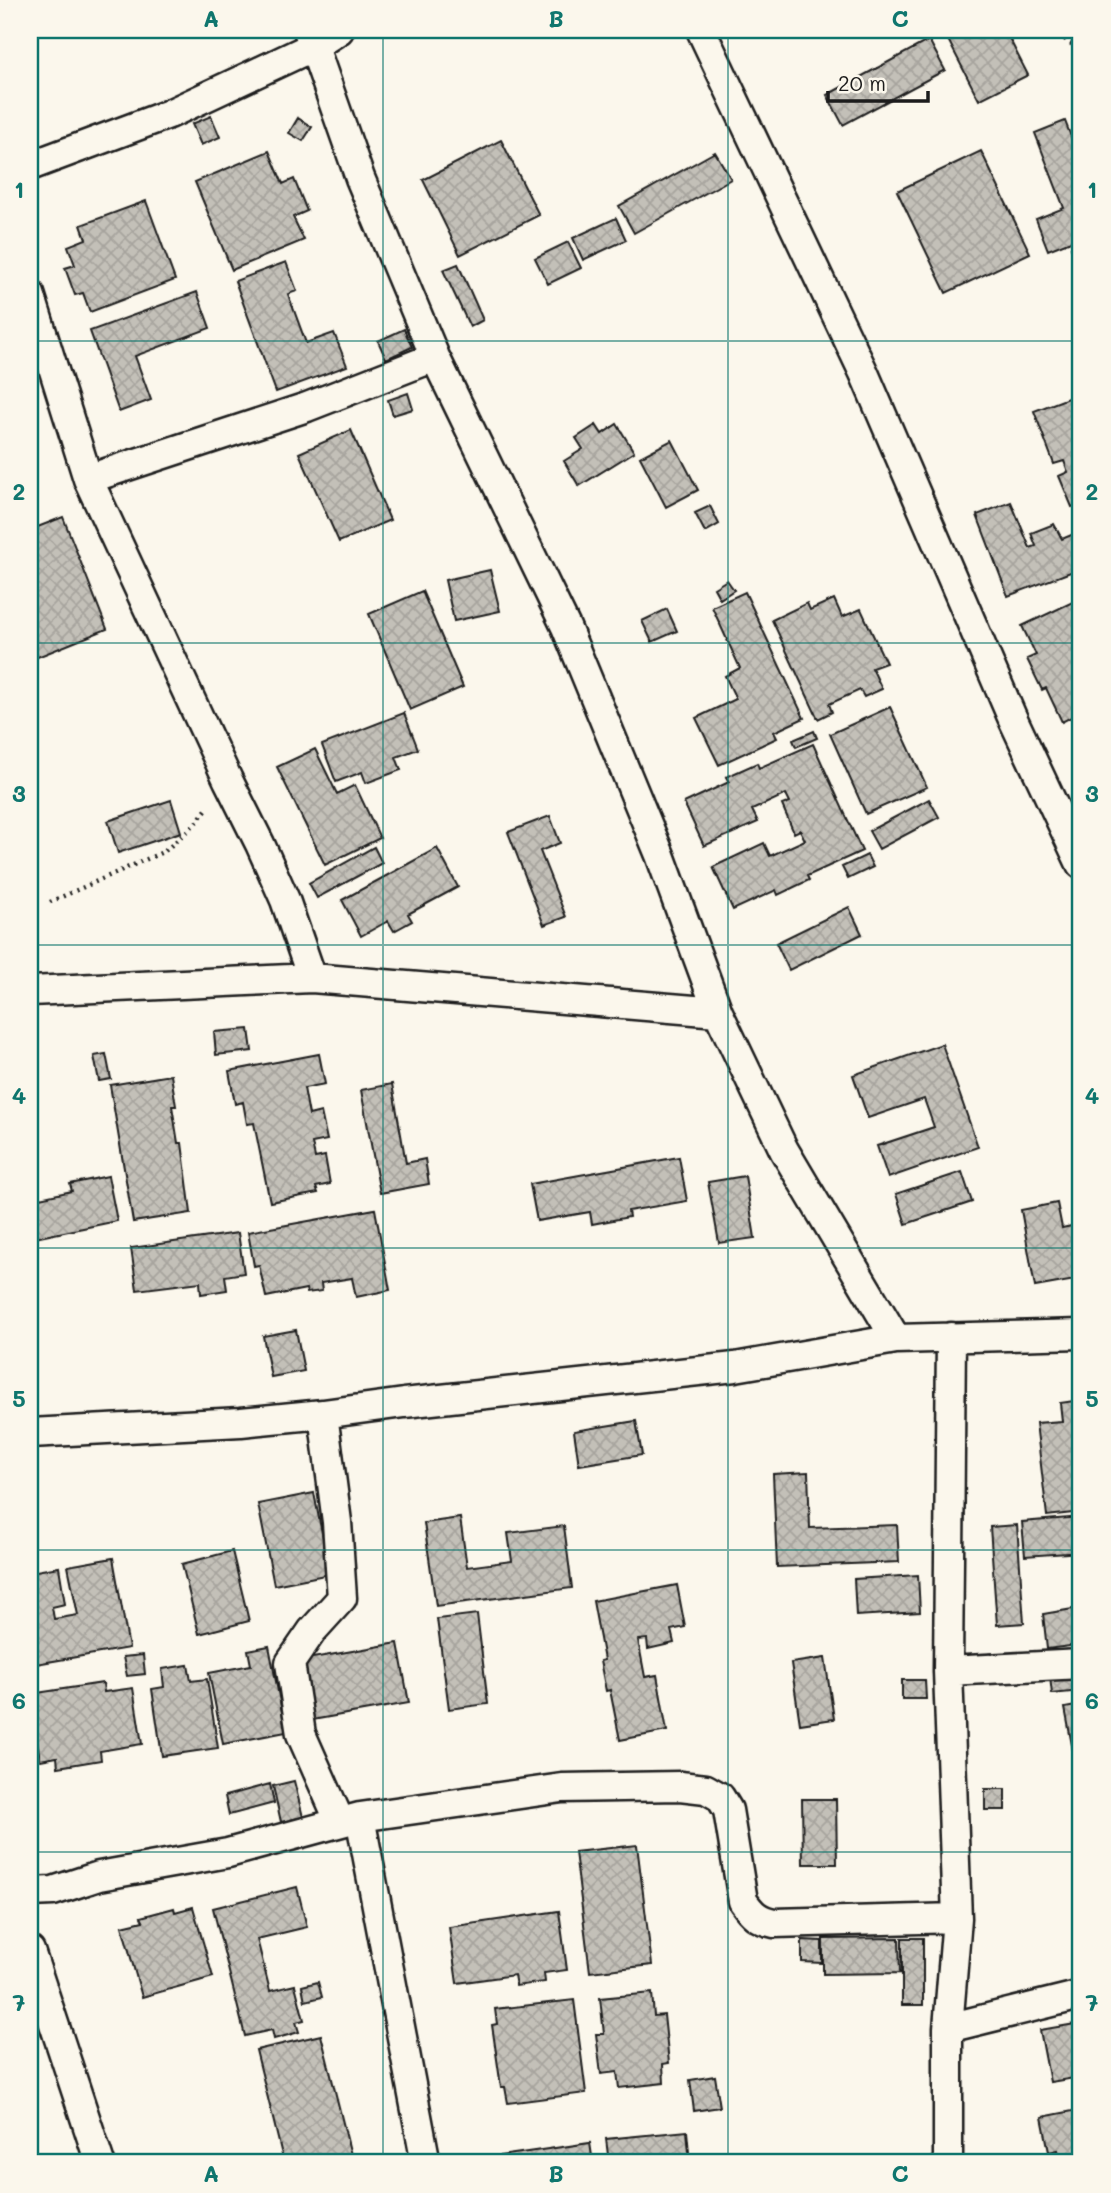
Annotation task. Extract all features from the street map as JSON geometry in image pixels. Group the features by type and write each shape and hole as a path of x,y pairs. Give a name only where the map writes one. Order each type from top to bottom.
{"street":[{"path":"30,166 169,114 311,38 339,30"},
{"path":"701,30 864,373 1012,717 1081,864"},
{"path":"311,38 360,178 435,357 566,627 660,855 718,1012 784,1150 896,1339"},
{"path":"30,294 36,334 88,479 260,844 285,900 312,978"},
{"path":"88,479 307,407 435,357"},
{"path":"30,991 312,978 718,1012"},
{"path":"30,1433 323,1415 404,1403 735,1367 896,1339 1081,1334"},
{"path":"948,2163 948,2028 957,1918 948,1671 951,1337"},
{"path":"323,1415 337,1522 342,1598 312,1631 290,1663 301,1734 350,1820 426,2163"},
{"path":"948,1671 1081,1664"},
{"path":"30,1892 53,1891 99,1876 228,1853 350,1820 562,1788 680,1786 706,1788 720,1797 728,1810 743,1901 762,1921 774,1923 957,1918"},
{"path":"30,1951 100,2163"},
{"path":"948,2028 1081,1995"}],"path":[{"path":"1054,30 1081,49"},
{"path":"50,902 165,852 195,824 228,780"}],"building":[{"path":"943,30 1005,30 1028,75 979,100"},
{"path":"929,40 945,70 843,125 827,95"},
{"path":"211,116 220,137 201,145 192,124"},
{"path":"298,118 312,127 303,141 289,133"},
{"path":"1065,121 1081,163 1081,237 1048,250 1036,219 1064,208 1035,133"},
{"path":"501,140 539,215 460,255 423,180"},
{"path":"269,151 283,184 294,179 307,211 293,217 304,240 232,270 195,182"},
{"path":"981,151 1030,253 946,293 897,191"},
{"path":"715,152 731,179 634,233 619,206"},
{"path":"146,201 175,280 90,312 83,293 75,295 65,268 75,265 68,246 86,239 81,225"},
{"path":"616,218 626,240 583,260 573,238"},
{"path":"568,242 581,268 548,284 535,258"},
{"path":"1081,244 1081,272 1071,248"},
{"path":"286,262 297,291 288,294 306,343 334,333 347,366 276,392 235,281"},
{"path":"458,264 483,320 470,327 443,270"},
{"path":"197,292 210,328 135,356 151,400 119,412 90,331"},
{"path":"404,329 412,347 386,359 378,341"},
{"path":"408,393 413,409 393,415 388,400"},
{"path":"1081,393 1081,504 1072,507 1059,476 1068,472 1064,461 1054,464 1034,411"},
{"path":"617,424 634,452 579,486 564,461 583,449 576,438 596,425 602,434"},
{"path":"351,430 390,520 339,542 299,453"},
{"path":"672,440 698,490 666,507 640,457"},
{"path":"1011,502 1030,548 1036,546 1031,533 1054,524 1062,539 1081,531 1081,568 1008,596 977,515"},
{"path":"710,506 719,524 705,532 695,513"},
{"path":"63,517 107,629 30,660 30,530"},
{"path":"490,570 500,611 454,621 445,580"},
{"path":"727,580 734,590 720,599 714,588"},
{"path":"422,591 463,687 410,710 369,614"},
{"path":"745,592 804,718 774,732 777,738 719,765 696,718 736,699 725,676 740,668 712,607"},
{"path":"1081,598 1081,712 1062,722 1046,688 1042,690 1027,659 1036,655 1022,626"},
{"path":"834,599 842,617 861,609 886,663 872,668 882,689 864,697 860,690 829,704 832,712 818,719 772,620 807,603 810,610"},
{"path":"667,609 677,631 652,642 642,621"},
{"path":"890,707 927,787 866,814 830,734"},
{"path":"404,713 418,749 396,757 401,770 366,783 362,772 336,782 322,745"},
{"path":"814,731 817,738 796,747 793,740"},
{"path":"813,744 862,851 807,876 809,880 778,895 776,890 733,910 713,867 764,843 770,856 805,840 800,830 794,833 782,805 790,802 786,794 752,810 758,822 704,846 684,803 729,782 726,777 757,763 759,768"},
{"path":"315,749 337,794 355,785 380,838 325,865 277,767"},
{"path":"929,799 939,817 879,849 869,831"},
{"path":"171,800 181,832 118,853 108,821"},
{"path":"550,816 560,843 540,851 566,917 544,925 508,832"},
{"path":"374,847 382,863 317,898 309,883"},
{"path":"437,848 458,887 408,914 412,921 394,931 388,921 361,936 342,900"},
{"path":"867,855 873,867 848,879 842,867"},
{"path":"849,907 862,934 789,970 776,943"},
{"path":"249,1029 252,1051 216,1055 214,1032"},
{"path":"942,1044 978,1147 888,1178 877,1146 934,1127 924,1099 868,1118 853,1075"},
{"path":"106,1054 111,1079 99,1081 94,1056"},
{"path":"319,1054 325,1084 304,1088 309,1115 321,1112 327,1140 312,1143 315,1158 325,1156 330,1184 316,1187 318,1193 270,1202 254,1123 247,1124 243,1102 235,1104 229,1071"},
{"path":"171,1075 176,1106 172,1106 178,1143 182,1143 191,1213 133,1222 110,1085"},
{"path":"392,1084 406,1163 425,1159 429,1184 380,1193 361,1090"},
{"path":"679,1157 687,1201 628,1211 629,1217 592,1224 590,1212 537,1221 530,1184"},
{"path":"962,1172 972,1202 906,1224 896,1194"},
{"path":"108,1176 117,1221 30,1239 30,1200 72,1191 70,1184"},
{"path":"745,1176 755,1238 719,1243 708,1182"},
{"path":"1057,1203 1062,1228 1081,1224 1081,1279 1035,1287 1021,1210"},
{"path":"375,1209 390,1290 356,1297 352,1278 321,1283 322,1291 307,1293 306,1289 266,1297 259,1265 254,1266 248,1232"},
{"path":"238,1233 244,1273 225,1276 227,1290 201,1294 200,1282 137,1290 131,1248"},
{"path":"296,1330 304,1371 271,1377 263,1336"},
{"path":"1081,1400 1081,1512 1047,1516 1036,1423 1062,1421 1060,1403"},
{"path":"636,1421 642,1455 579,1465 574,1431"},
{"path":"808,1472 810,1528 897,1525 899,1562 777,1567 773,1474"},
{"path":"314,1493 330,1574 274,1585 258,1504"},
{"path":"1081,1517 1081,1552 1025,1556 1022,1522"},
{"path":"460,1518 467,1567 512,1561 508,1533 564,1526 572,1588 436,1606 424,1523"},
{"path":"1017,1525 1024,1623 997,1625 990,1527"},
{"path":"232,1551 249,1621 199,1634 182,1564"},
{"path":"113,1558 129,1648 30,1665 30,1572 59,1567 65,1604 52,1607 54,1619 78,1615 68,1566"},
{"path":"918,1575 920,1612 856,1616 854,1579"},
{"path":"677,1585 685,1627 671,1630 674,1643 648,1649 647,1639 638,1640 645,1677 657,1675 667,1731 620,1740 610,1690 606,1691 600,1661 604,1660 593,1601"},
{"path":"1073,1609 1078,1645 1047,1649 1043,1614"},
{"path":"477,1614 488,1704 449,1709 437,1619"},
{"path":"398,1643 409,1703 312,1720 301,1660"},
{"path":"269,1646 286,1732 223,1744 209,1673 251,1665 248,1650"},
{"path":"143,1655 145,1674 127,1676 123,1657"},
{"path":"825,1658 834,1719 800,1724 791,1663"},
{"path":"188,1665 191,1681 207,1679 218,1748 162,1756 152,1689 164,1687 162,1669"},
{"path":"1081,1673 1081,1691 1052,1694 1050,1677"},
{"path":"902,1680 925,1680 926,1699 902,1699"},
{"path":"103,1683 104,1692 133,1688 142,1744 100,1751 101,1760 58,1767 57,1757 40,1760 30,1694"},
{"path":"1081,1705 1081,1793 1065,1708"},
{"path":"294,1781 303,1817 281,1822 273,1786"},
{"path":"270,1784 274,1803 229,1815 225,1796"},
{"path":"985,1789 1005,1789 1005,1810 985,1810"},
{"path":"802,1799 836,1799 837,1864 803,1864"},
{"path":"637,1845 652,1965 590,1972 575,1852"},
{"path":"297,1887 307,1927 257,1939 270,1991 295,1985 304,2020 296,2022 299,2032 274,2039 272,2030 245,2036 213,1908"},
{"path":"193,1907 213,1977 142,1997 122,1926 143,1921 141,1917 174,1908 175,1912"},
{"path":"559,1911 567,1970 544,1973 545,1982 516,1986 514,1975 457,1983 449,1927"},
{"path":"899,1938 900,1973 823,1974 823,1939"},
{"path":"902,1938 923,1938 923,2005 902,2005"},
{"path":"802,1940 822,1941 822,1963 802,1962"},
{"path":"318,1982 322,1997 305,2001 302,1986"},
{"path":"652,1993 654,2016 664,2015 669,2063 663,2064 664,2083 619,2088 617,2072 601,2074 596,2034 604,2034 600,1998"},
{"path":"574,2000 586,2093 508,2103 505,2087 501,2087 492,2025 497,2024 495,2009"},
{"path":"1081,2023 1081,2077 1050,2082 1040,2030"},
{"path":"321,2035 353,2163 284,2163 256,2050"},
{"path":"715,2076 720,2107 694,2111 690,2080"},
{"path":"1077,2105 1081,2105 1081,2163 1060,2163 1058,2150 1049,2152 1042,2117 1078,2110"},
{"path":"687,2131 690,2163 609,2163 606,2139"},
{"path":"590,2143 593,2163 479,2163 479,2159"}]}
